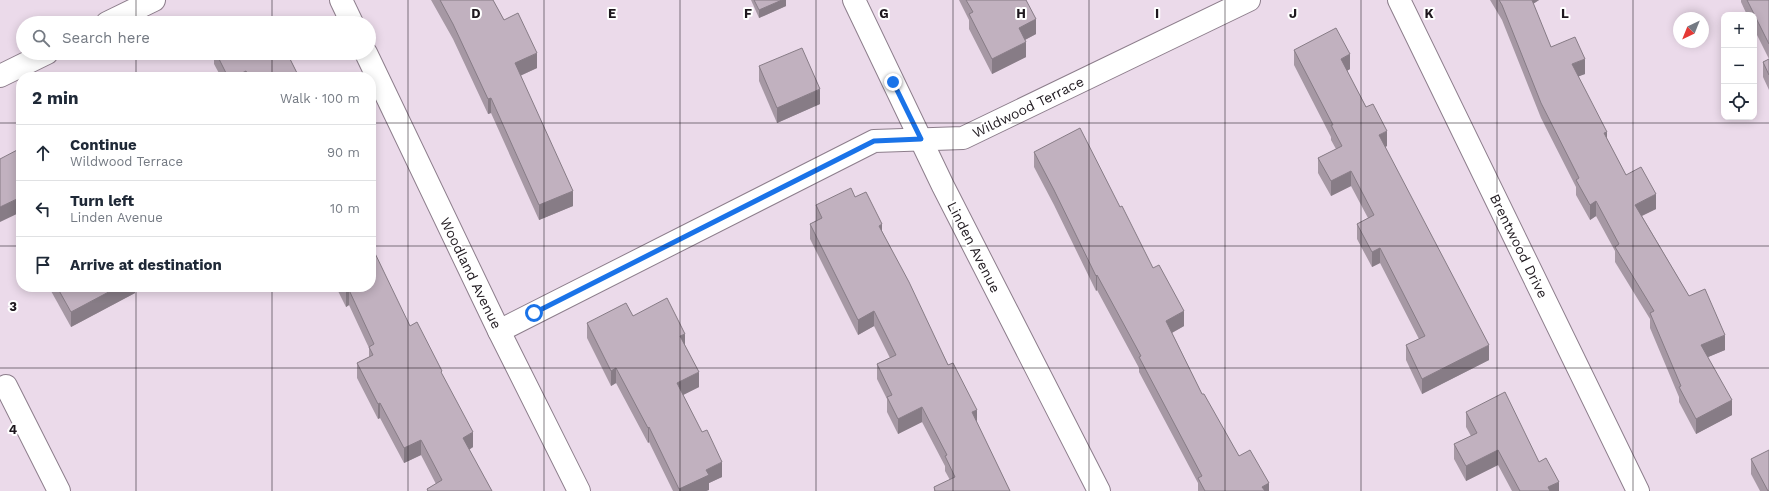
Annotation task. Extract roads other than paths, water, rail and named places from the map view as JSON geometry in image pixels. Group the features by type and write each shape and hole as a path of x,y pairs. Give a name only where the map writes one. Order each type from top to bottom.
{"street":[{"path":"122,16 154,0"},
{"path":"340,0 348,16"},
{"name":"Linden Avenue","path":"854,0 943,186 1099,491"},
{"name":"Wildwood Terrace","path":"499,331 874,141 963,138 1249,0"},
{"name":"Brentwood Drive","path":"1399,0 1638,491"},
{"path":"0,76 33,60"},
{"name":"Woodland Avenue","path":"369,60 375,72"},
{"name":"Woodland Avenue","path":"376,74 499,331 579,491"},
{"path":"6,386 59,491"}]}
